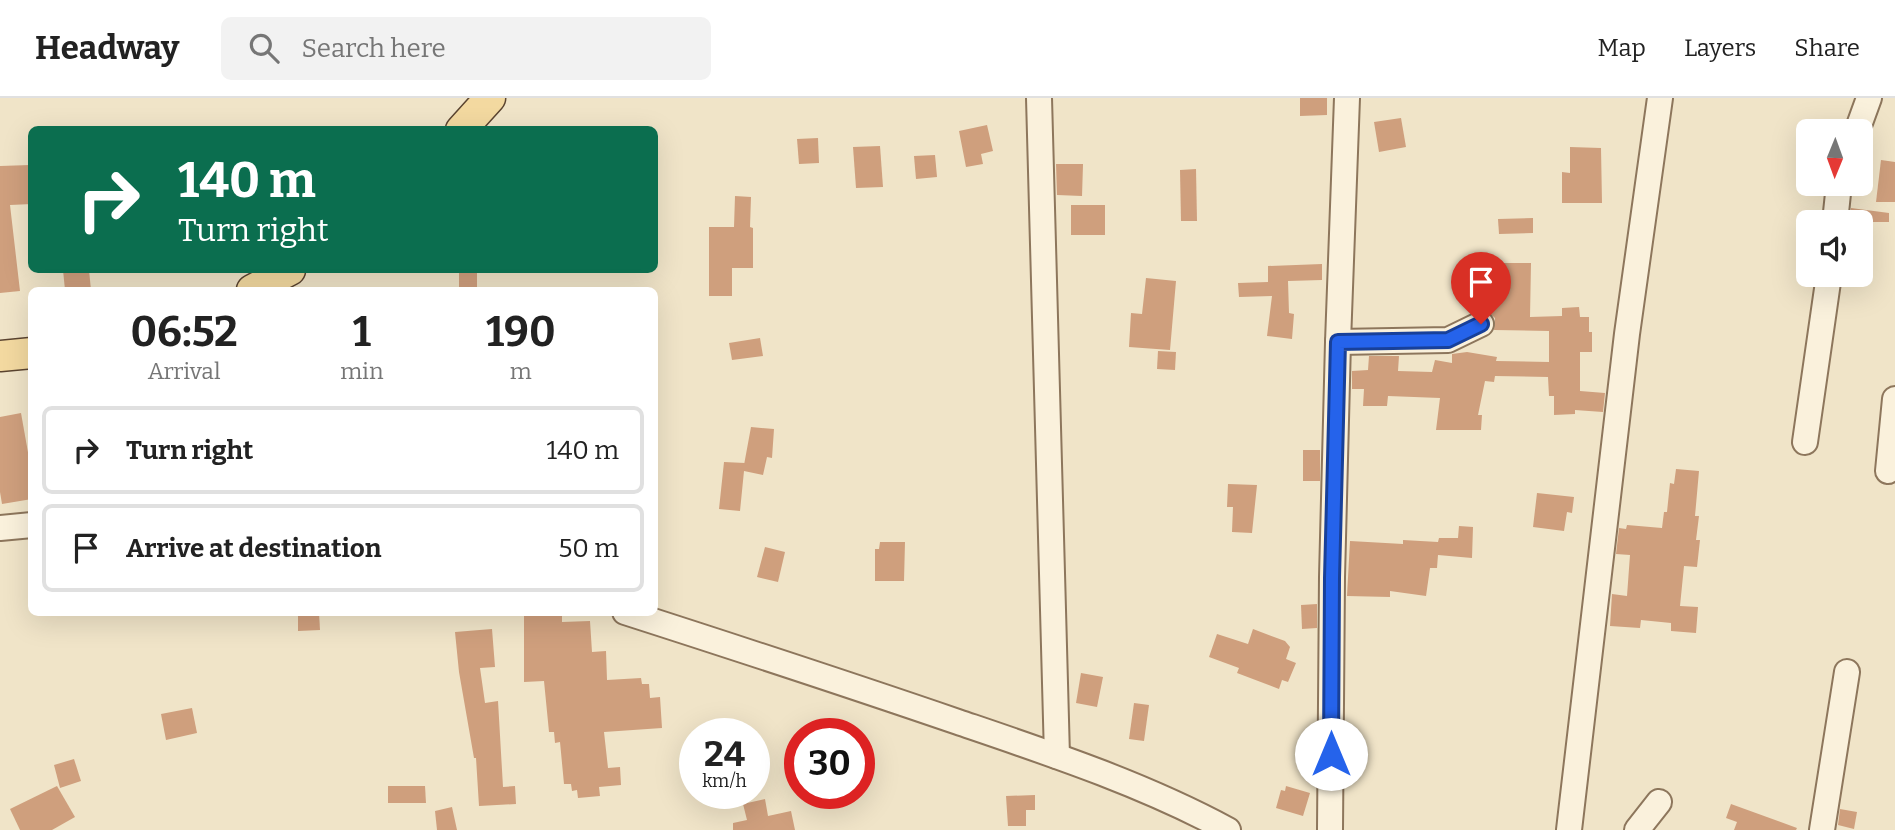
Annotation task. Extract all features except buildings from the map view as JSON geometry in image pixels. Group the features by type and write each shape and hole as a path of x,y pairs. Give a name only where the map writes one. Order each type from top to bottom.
{"main road":[{"path":"464,126 489,98"},
{"path":"258,287 284,273"},
{"path":"0,356 28,354"}],"street":[{"path":"1039,98 1057,756"},
{"path":"1330,830 1332,578 1347,98"},
{"path":"1573,828 1627,334 1660,98"},
{"path":"1861,119 1869,98"},
{"path":"1805,442 1827,287"},
{"path":"1338,342 1448,340 1481,324"},
{"path":"1888,471 1895,399"},
{"path":"0,528 28,525"},
{"path":"637,616 1057,756 1199,822 1228,830"},
{"path":"1822,830 1847,672"},
{"path":"1637,830 1659,802"}],"route":[{"path":"1331,754 1338,342 1448,340 1481,324"}]}
